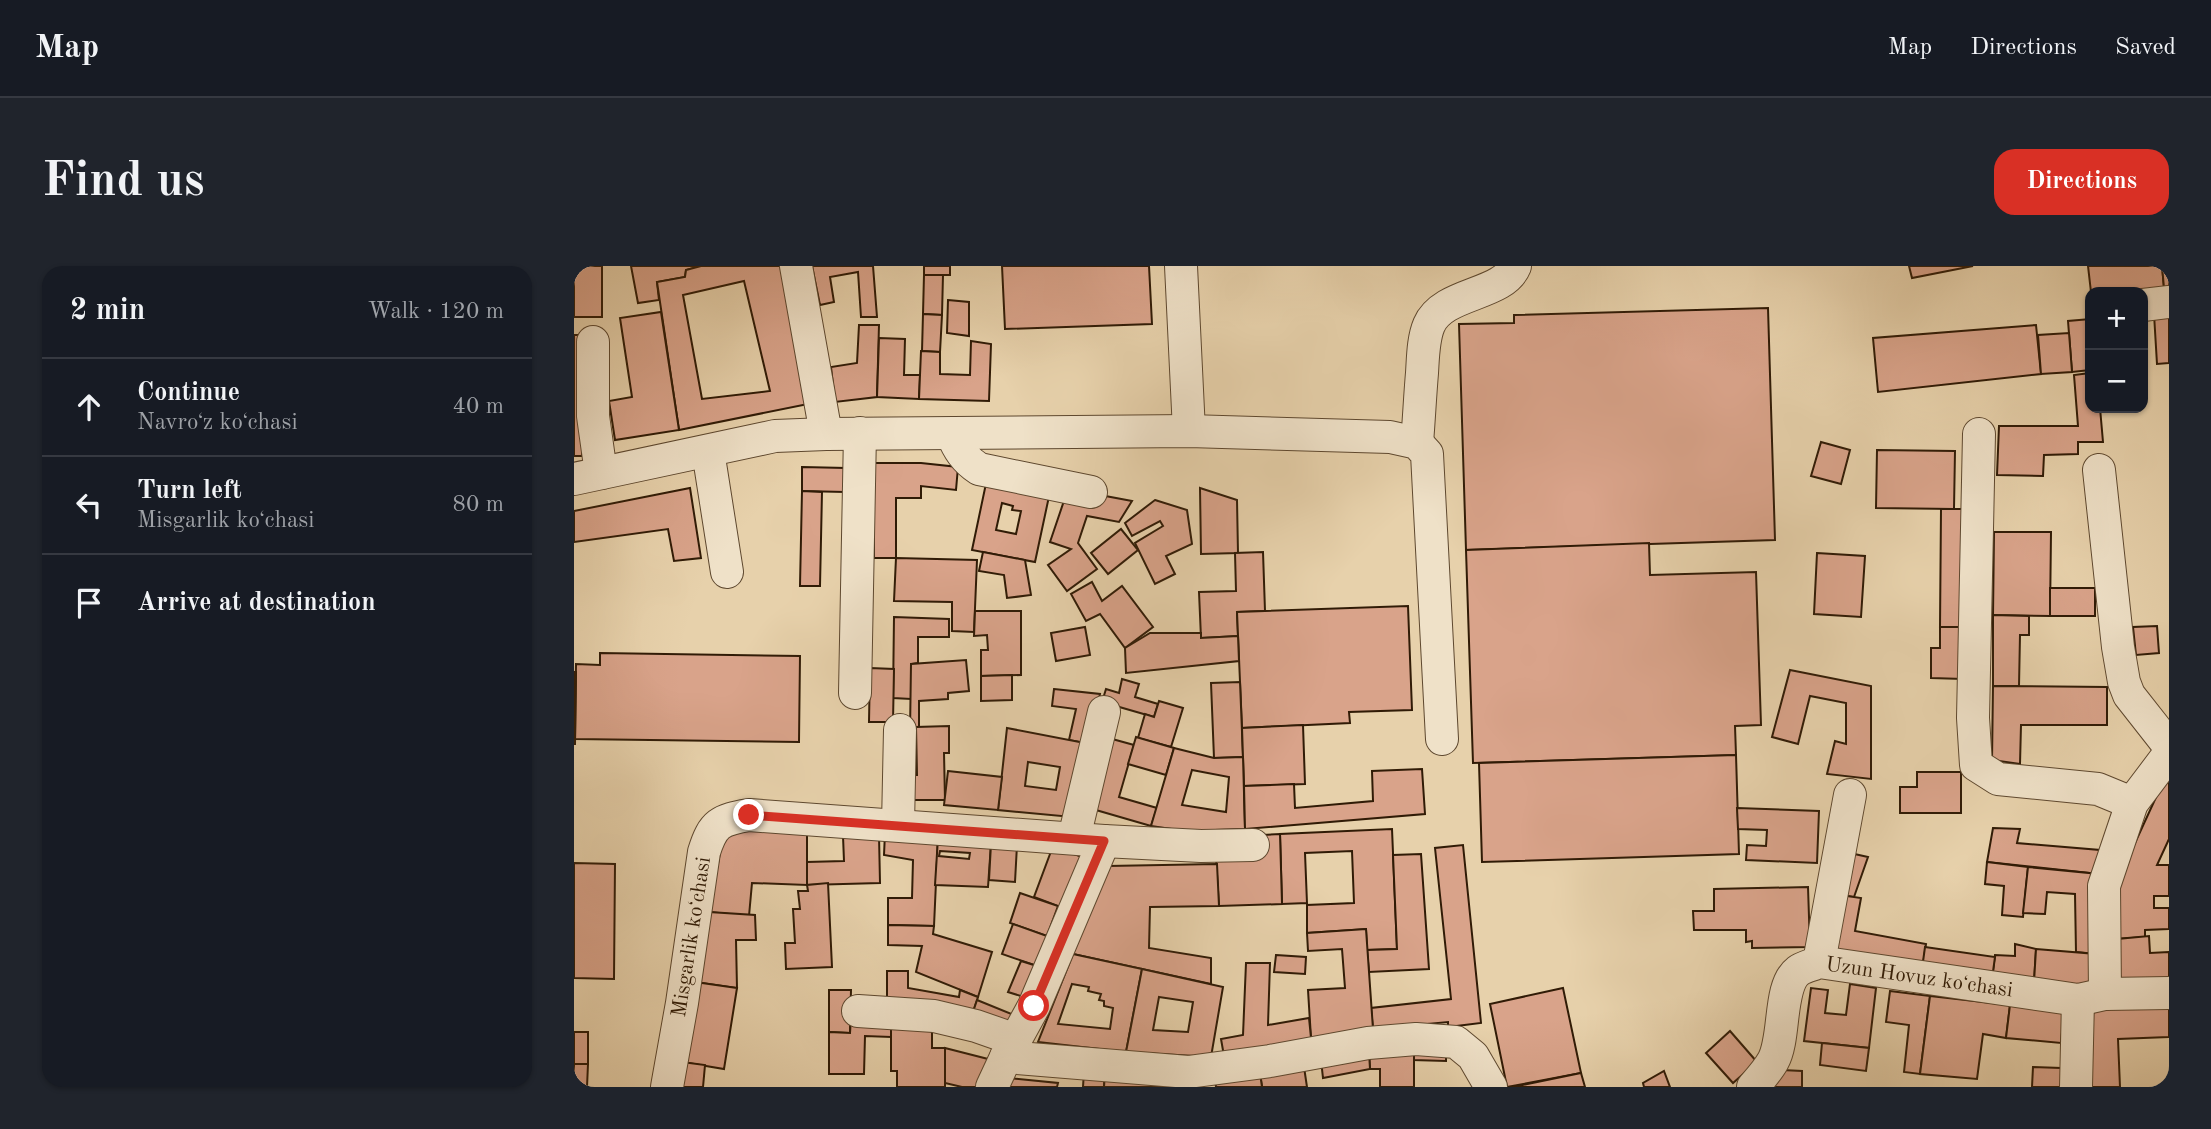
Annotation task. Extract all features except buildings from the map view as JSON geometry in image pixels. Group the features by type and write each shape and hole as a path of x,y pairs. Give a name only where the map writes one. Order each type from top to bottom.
{"street":[{"path":"796,266 826,434"},
{"path":"1181,266 1189,431"},
{"path":"1417,443 1428,325 1439,309 1493,285 1513,272 1515,266"},
{"path":"2148,304 2169,302"},
{"path":"593,342 593,416 587,476 775,436 1189,431 1391,437 1417,443 1427,454 1442,739"},
{"path":"855,693 860,433"},
{"path":"952,434 958,449 979,469 1091,492"},
{"path":"1979,435 1973,718 1976,765 1998,779 2098,789 2132,803"},
{"path":"708,452 727,572"},
{"path":"2099,470 2124,682 2129,695 2169,746"},
{"path":"992,1087 1034,1006 1089,840 1104,712"},
{"path":"898,825 900,730"},
{"path":"2076,1087 2091,997 2104,886 2132,803 2169,754"},
{"path":"1819,962 1850,794"},
{"name":"Misgarlik koʻchasi","path":"667,1087 704,852 710,833 727,819 749,815 1089,840 1253,845"},
{"name":"Uzun Hovuz koʻchasi","path":"1753,1087 1774,1060 1781,1038 1790,981 1798,971 1819,962 2091,997 2169,993"},
{"path":"858,1011 934,1016 976,1026 1011,1048 1189,1079 1368,1043 1416,1038 1456,1042 1473,1056 1491,1087"}],"route":[{"path":"749,815 1104,841 1034,1006"}]}
